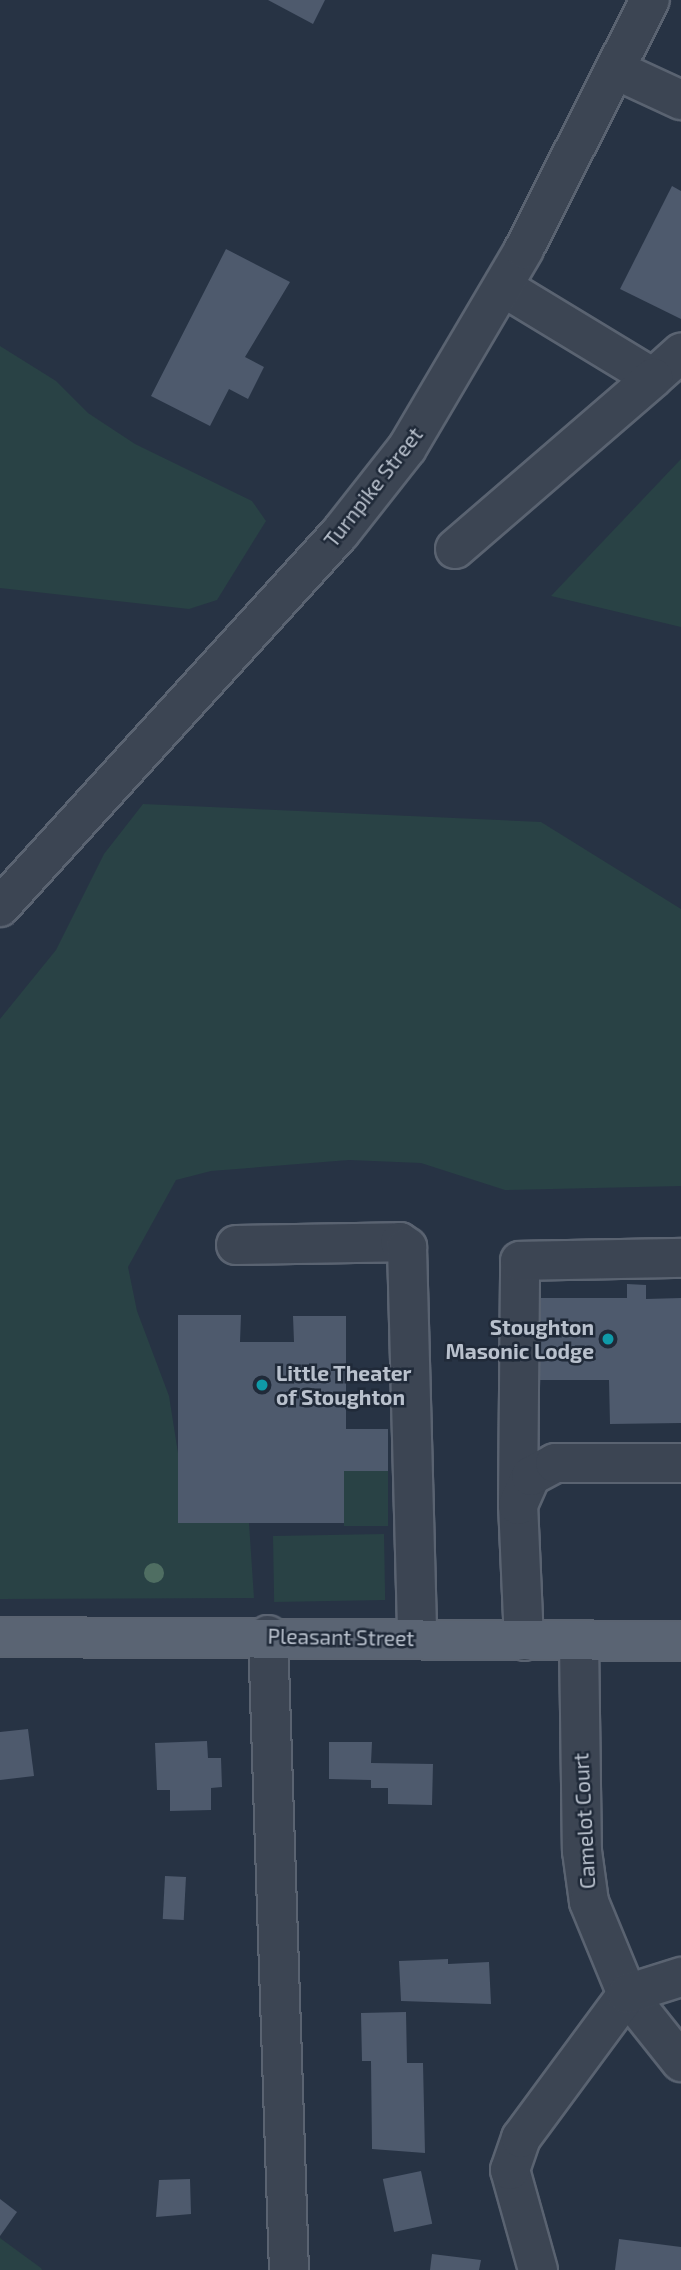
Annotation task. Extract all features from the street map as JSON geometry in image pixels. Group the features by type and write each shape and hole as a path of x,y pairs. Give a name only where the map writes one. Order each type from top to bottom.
{"main road":[{"name":"Pleasant Street","path":"0,1637 268,1635 524,1641 681,1641"}],"street":[{"name":"Turnpike Street","path":"0,907 369,498 441,398 503,287 650,0"},
{"path":"616,70 681,100"},
{"path":"503,287 653,378"},
{"path":"455,549 681,353"},
{"path":"236,1245 400,1242 407,1247 417,1639"},
{"path":"524,1641 518,1506 520,1261 681,1258"},
{"path":"518,1506 531,1476 548,1465 681,1464"},
{"path":"268,1635 289,2270"},
{"name":"Camelot Court","path":"579,1641 584,1877 627,1994"},
{"path":"538,2270 510,2169 521,2138 548,2096 627,1994 681,1977"},
{"path":"627,1994 679,2055"}],"green space":[{"path":"0,346 56,381 88,413 135,444 252,501 266,521 217,600 189,609 0,588"},
{"path":"681,459 681,627 551,596"},
{"path":"143,804 541,822 681,909 681,1186 505,1190 421,1163 349,1160 211,1171 176,1180 128,1267 137,1311 169,1396 178,1453 178,1523 249,1523 254,1598 0,1599 0,1019 56,950 104,854"},
{"path":"344,1471 388,1471 388,1526 344,1526"},
{"path":"384,1534 385,1600 274,1602 273,1536"},
{"path":"0,2238 41,2268 42,2270 0,2270"}],"building":[{"path":"268,0 325,0 313,24"},
{"path":"672,186 681,191 681,319 620,289"},
{"path":"226,249 290,282 245,357 264,367 248,399 229,389 210,426 151,396"},
{"name":"Stoughton Masonic Lodge","path":"627,1284 646,1285 646,1299 681,1298 681,1423 610,1424 609,1380 535,1380 535,1298 627,1298"},
{"name":"Little Theater of Stoughton","path":"178,1315 241,1315 240,1342 294,1342 293,1316 346,1316 346,1429 388,1429 388,1471 344,1471 344,1523 178,1523"},
{"path":"28,1729 34,1776 0,1780 0,1732"},
{"path":"207,1741 208,1758 221,1758 222,1787 211,1788 211,1810 170,1811 170,1790 157,1790 155,1743"},
{"path":"329,1742 372,1742 371,1763 433,1764 432,1805 388,1804 388,1788 371,1788 371,1780 329,1779"},
{"path":"165,1876 186,1877 184,1920 163,1919"},
{"path":"448,1959 448,1964 489,1962 491,2004 401,2001 399,1961"},
{"path":"406,2012 407,2063 423,2063 425,2153 372,2149 371,2061 362,2061 361,2013"},
{"path":"421,2171 432,2224 394,2232 383,2179"},
{"path":"190,2179 191,2214 156,2217 159,2180"},
{"path":"0,2199 17,2212 0,2236"},
{"path":"619,2239 681,2247 681,2270 615,2270"},
{"path":"432,2254 481,2260 479,2270 430,2270"}],"place":[{"name":"Stoughton Masonic Lodge","path":"608,1339"},
{"name":"Little Theater of Stoughton","path":"262,1385"}]}
